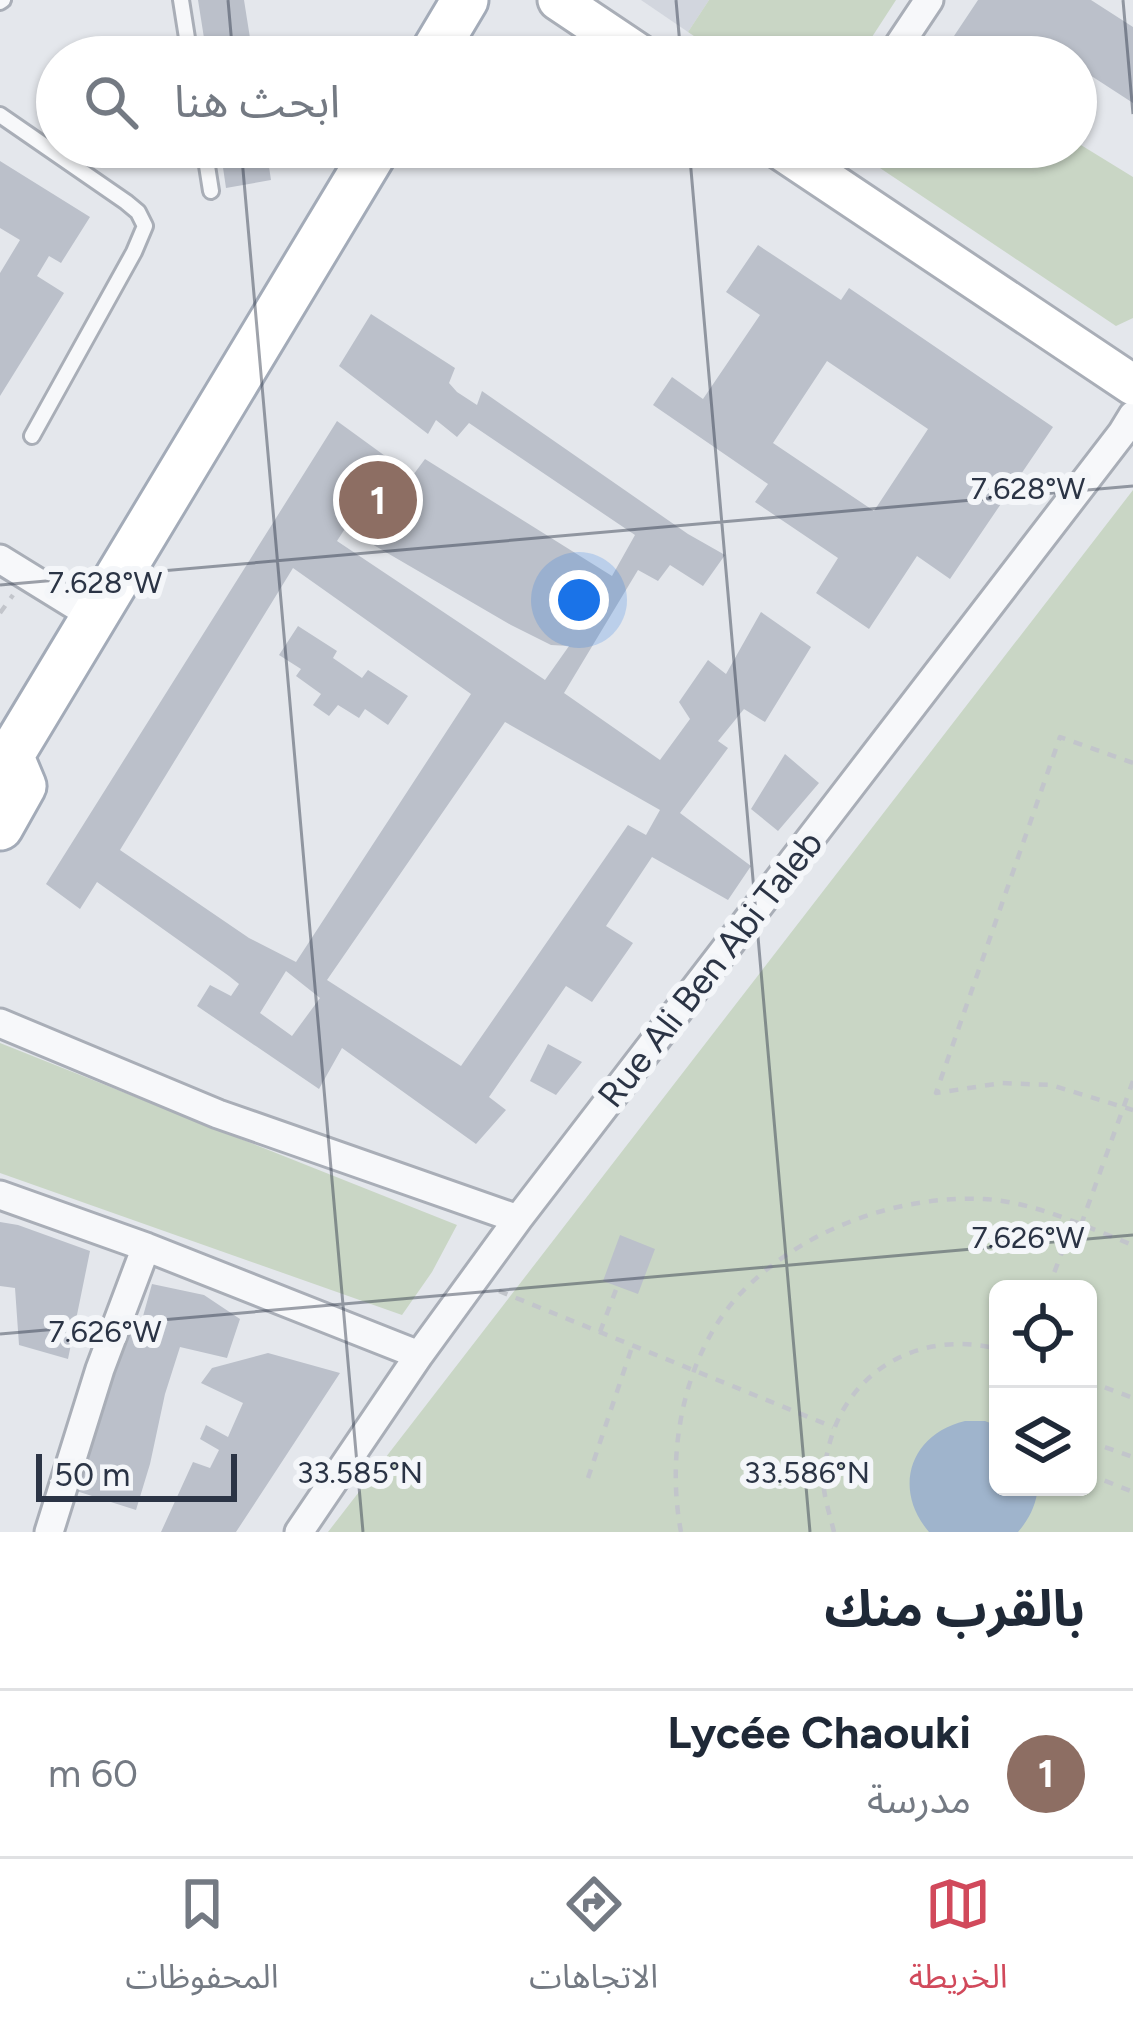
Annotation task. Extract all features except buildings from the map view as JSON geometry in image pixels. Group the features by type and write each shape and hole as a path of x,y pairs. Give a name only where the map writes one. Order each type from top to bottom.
{"main road":[{"path":"444,36 465,0"},
{"path":"558,0 612,36"},
{"path":"0,827 22,786 3,761 363,168"},
{"path":"835,168 1133,385"}],"street":[{"path":"905,36 929,0"},
{"name":"Rue Ali Ben Abi Taleb","path":"299,1532 518,1219 1133,415"},
{"path":"0,559 94,617"},
{"path":"0,1023 218,1114 518,1219"},
{"path":"0,1195 419,1355"},
{"path":"50,1532 100,1369 146,1247"}],"lane":[{"path":"181,0 187,36"},
{"path":"0,115 36,140"},
{"path":"32,436 145,226 138,212 77,168"},
{"path":"207,168 211,191"}],"path":[{"path":"0,613 16,590"},
{"path":"1133,763 1060,736 935,1093 1002,1083 1051,1085 1133,1108"},
{"path":"1052,1280 1133,1081"},
{"path":"681,1532 676,1460 682,1407 693,1372 718,1322 748,1286 791,1252 839,1226 885,1209 987,1199 1050,1214 1133,1245"},
{"path":"475,1279 833,1427"},
{"path":"600,1332 617,1287"},
{"path":"834,1532 822,1475 833,1427 856,1388 893,1358 942,1344 989,1348"},
{"path":"588,1478 632,1346"},
{"path":"1097,1384 1133,1398"},
{"path":"1097,1444 1133,1457"},
{"path":"1097,1478 1133,1492"}],"shaded area":[{"path":"641,0 709,0 688,32"}],"green space":[{"path":"709,0 896,0 873,36 694,36 688,32"},
{"path":"1097,155 1133,177 1133,318 1116,326 880,168 1097,168"},
{"path":"1133,490 1133,1532 328,1532"},
{"path":"0,1043 457,1225 402,1315 0,1173"}],"water":[{"path":"965,1421 989,1423 989,1496 1037,1496 1018,1532 929,1532 911,1498 912,1465 931,1438"}],"place":[{"name":"Lycée Chaouki","path":"378,500"}]}
